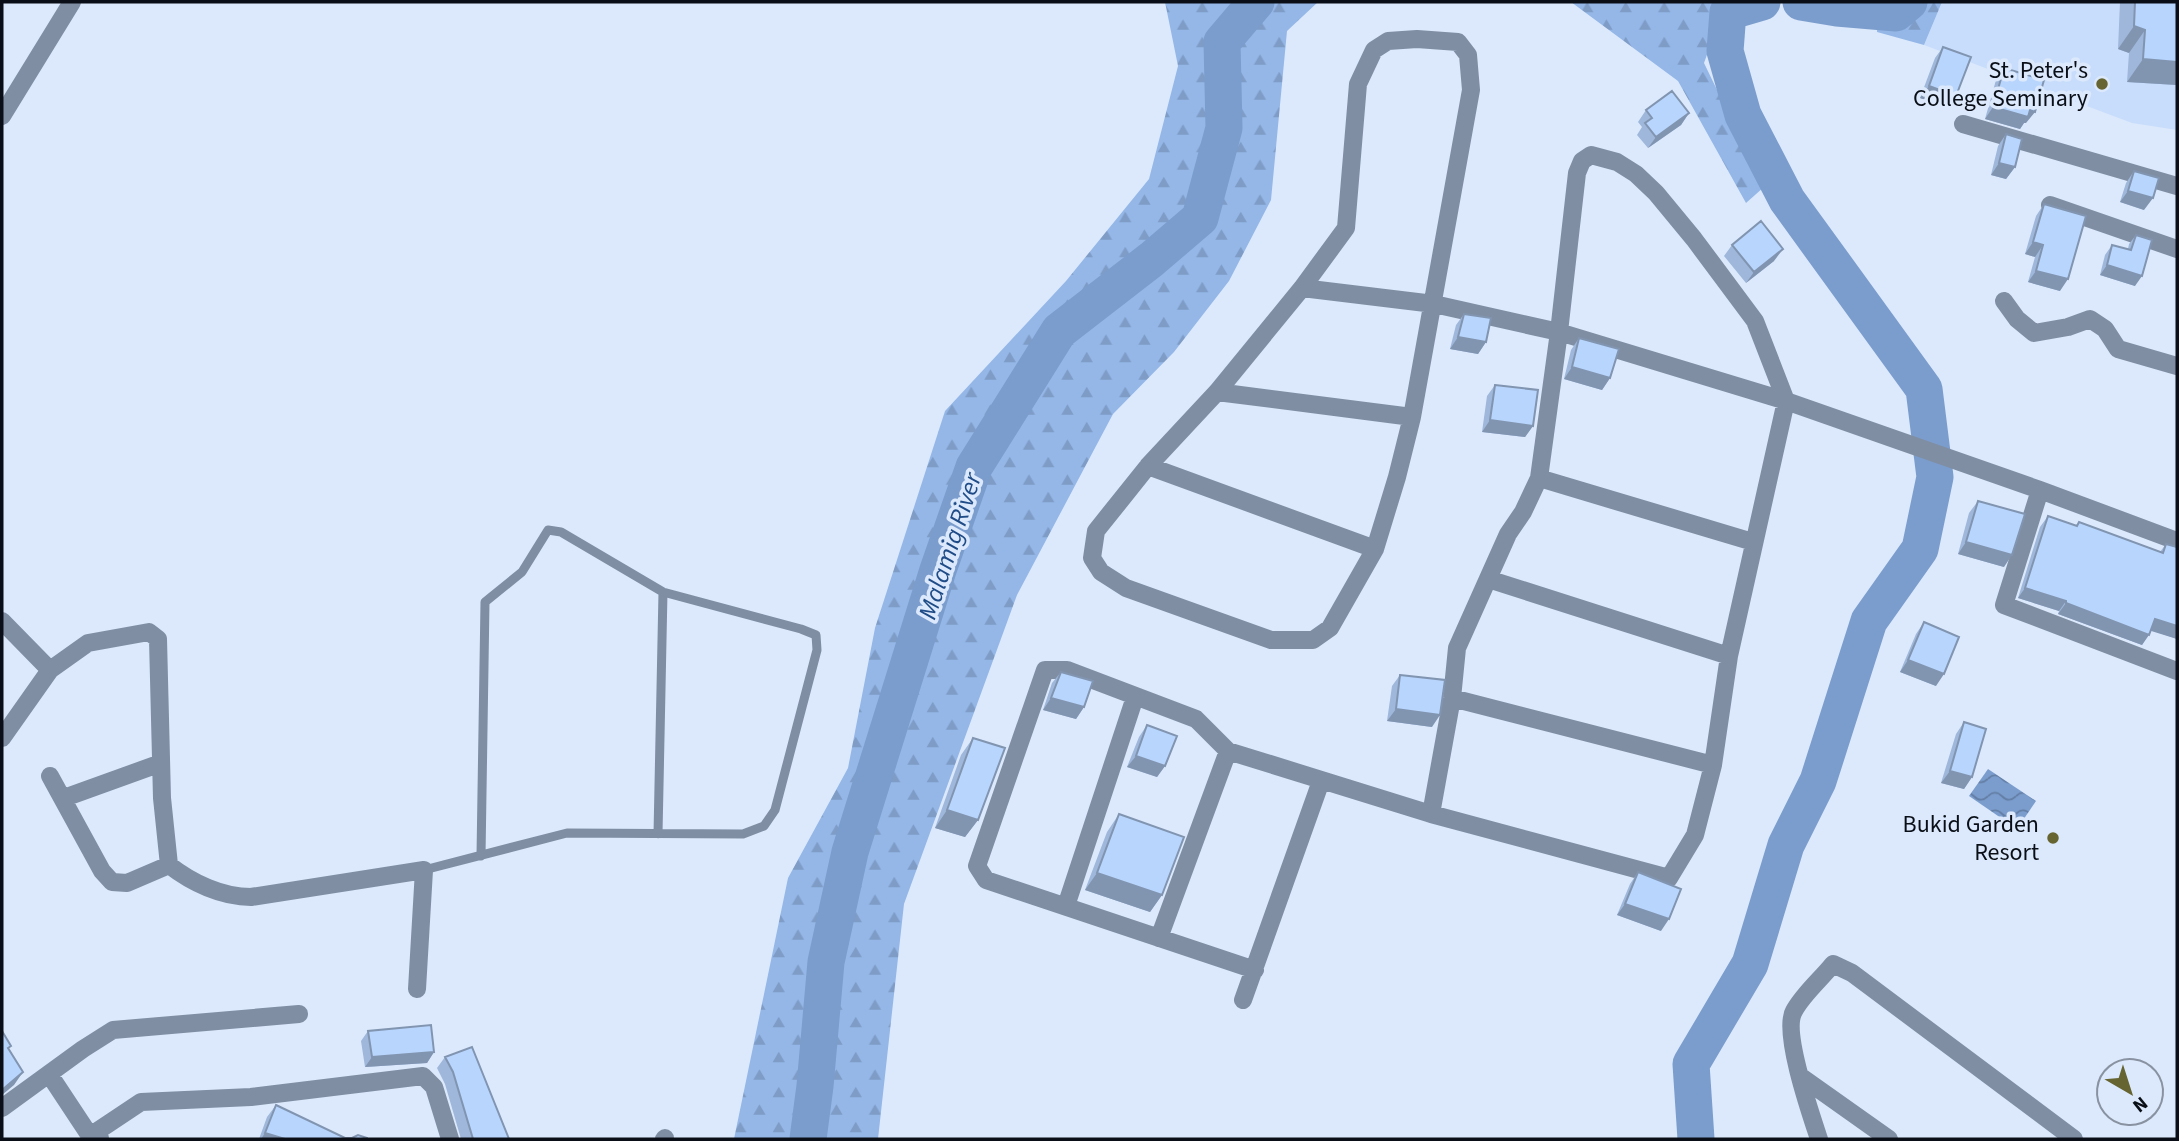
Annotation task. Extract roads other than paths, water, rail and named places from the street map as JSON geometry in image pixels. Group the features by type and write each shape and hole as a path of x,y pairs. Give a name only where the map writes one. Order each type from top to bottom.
{"street":[{"path":"2,116 72,2"},
{"path":"1417,39 1458,42 1468,55 1471,90 1433,304 1412,418 1375,549 1330,628 1313,640 1271,640 1126,588 1101,572 1092,558 1096,531 1148,466 1217,392 1302,288 1346,228 1358,84 1374,50 1388,41 1417,39"},
{"path":"1963,124 2177,186"},
{"path":"1255,970 986,880 977,866 1045,670 1067,670 1196,719 1228,751 1431,814 1669,878 1695,835 1713,765 1729,656 1786,401 1755,321 1731,286 1656,193 1636,174 1617,162 1591,155 1582,161 1577,173 1539,478 1523,512 1508,534 1457,648 1452,698 1431,814"},
{"path":"2050,205 2177,248"},
{"path":"1302,288 1433,304 1559,332 1786,401 2177,541"},
{"path":"2004,301 2017,319 2034,333 2068,327 2090,319 2105,329 2118,349 2177,366"},
{"path":"1217,392 1412,418"},
{"path":"1148,466 1375,549"},
{"path":"1539,478 1753,542"},
{"path":"2040,490 2004,605 2177,671"},
{"path":"1488,579 1729,656"},
{"path":"2,621 50,670"},
{"path":"4,730 50,670 88,643 149,632 158,639 161,763 169,865 183,876 232,897 251,897 424,870 417,989"},
{"path":"1066,906 1135,697"},
{"path":"1452,698 1713,765"},
{"path":"1159,938 1228,751"},
{"path":"64,798 161,763"},
{"path":"50,776 103,871 112,882 127,883 169,865"},
{"path":"1243,1000 1321,781"},
{"path":"1819,1139 1800,1076 1791,1032 1792,1013 1833,964 1853,973 2074,1139"},
{"path":"2,1108 113,1030 299,1013"},
{"path":"49,1074 97,1137 141,1102 251,1097 423,1076 434,1087 450,1139"},
{"path":"1800,1076 1889,1139"},
{"path":"251,1097 285,1113"}],"lane":[{"path":"424,870 481,856 568,833 743,834 764,826 775,810 817,650 816,635 663,592 561,532 548,530 522,572 485,602 481,856"},
{"path":"658,834 663,592"}],"water":[{"path":"1988,769 2036,801 2017,829 1969,796"}],"waterway":[{"name":"Malamig River","path":"808,1139 826,962 850,852 938,570 974,467 1059,331 1200,218 1224,128 1222,42 1256,2"},
{"name":"Malamig River","path":"1728,12 1762,2"},
{"name":"Malamig River","path":"1801,2 1896,13 1909,2"},
{"path":"1696,1139 1691,1064 1750,964 1786,845 1818,781 1869,621 1920,549 1935,477 1924,389 1787,200 1743,115 1725,51 1728,12"}],"place":[{"name":"St. Peter's College Seminary","path":"2102,84"},
{"name":"Bukid Garden Resort","path":"2053,838"}]}
